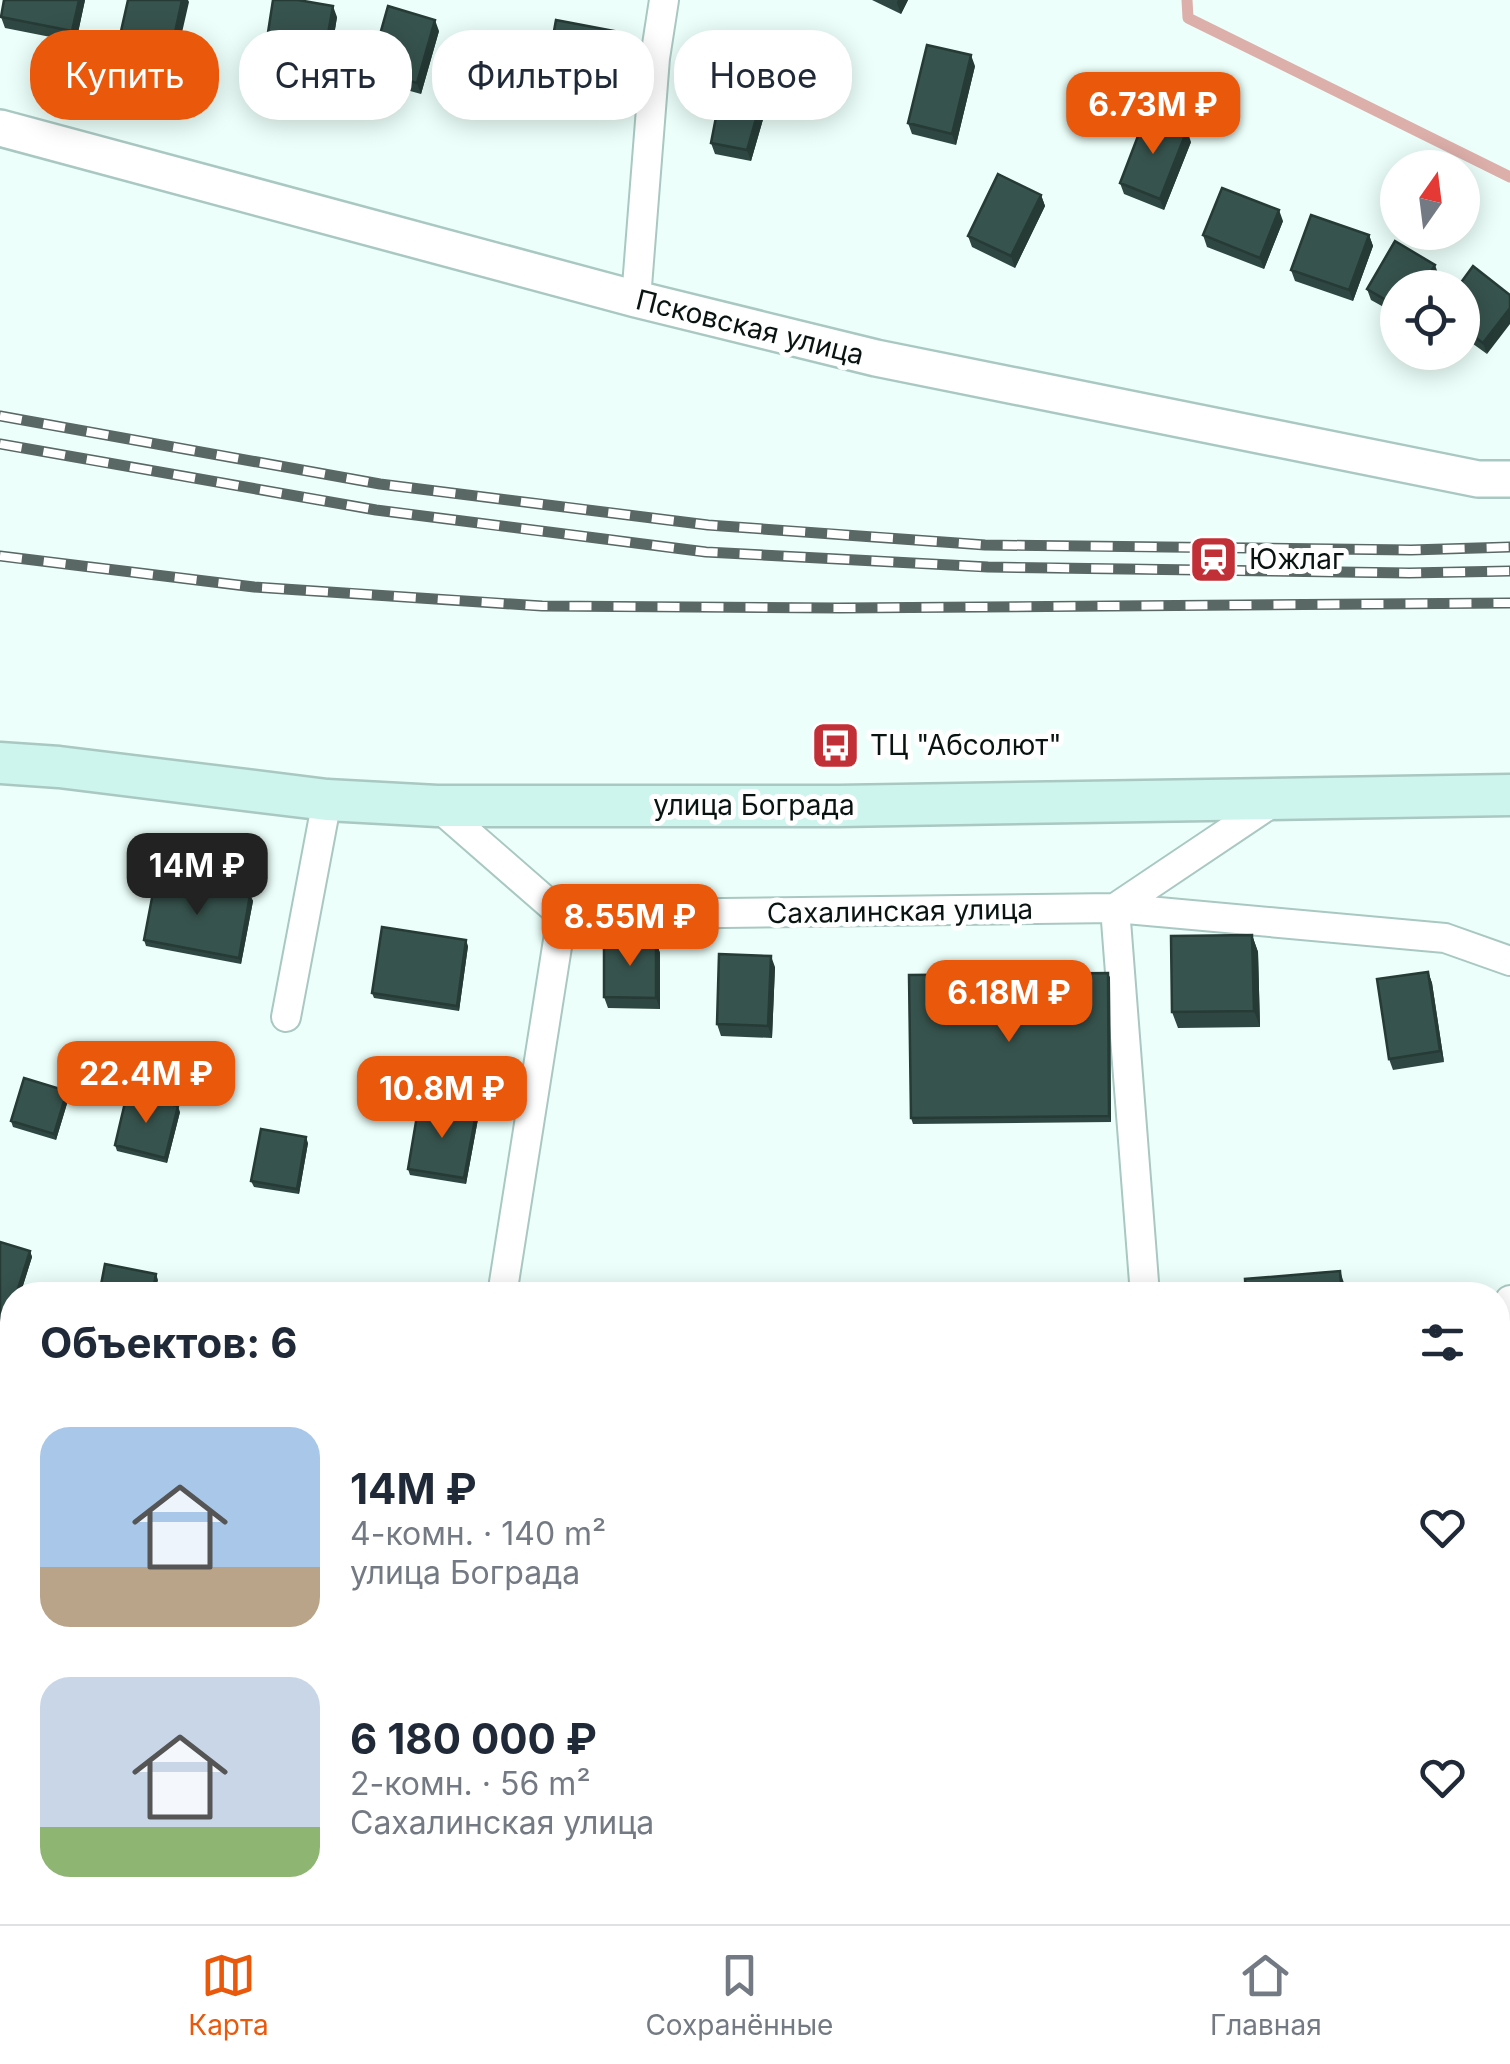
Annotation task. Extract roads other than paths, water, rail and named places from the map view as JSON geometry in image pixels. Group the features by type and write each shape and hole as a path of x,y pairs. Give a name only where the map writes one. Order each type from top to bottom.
{"main road":[{"name":"улица Бограда","path":"0,763 327,800 437,806 839,806 1510,795"}],"street":[{"path":"636,298 655,58 664,0"},
{"name":"Псковская улица","path":"0,128 876,358 1478,479 1510,479"},
{"path":"1143,1282 1115,908 1277,799"},
{"path":"286,1017 327,800"},
{"path":"437,806 562,915 504,1282"},
{"name":"Сахалинская улица","path":"562,915 1115,908 1445,938 1510,961"}],"waterway":[{"path":"1187,0 1188,18 1510,177"}],"railway":[{"path":"0,416 380,484 708,525 985,545 1411,550 1510,547"},
{"path":"0,444 376,510 706,552 988,567 1510,571"},
{"path":"0,556 254,587 542,606 1510,603"}],"place":[{"name":"Южлаг","path":"1214,559"},
{"name":"ТЦ \"Абсолют\"","path":"835,745"}]}
